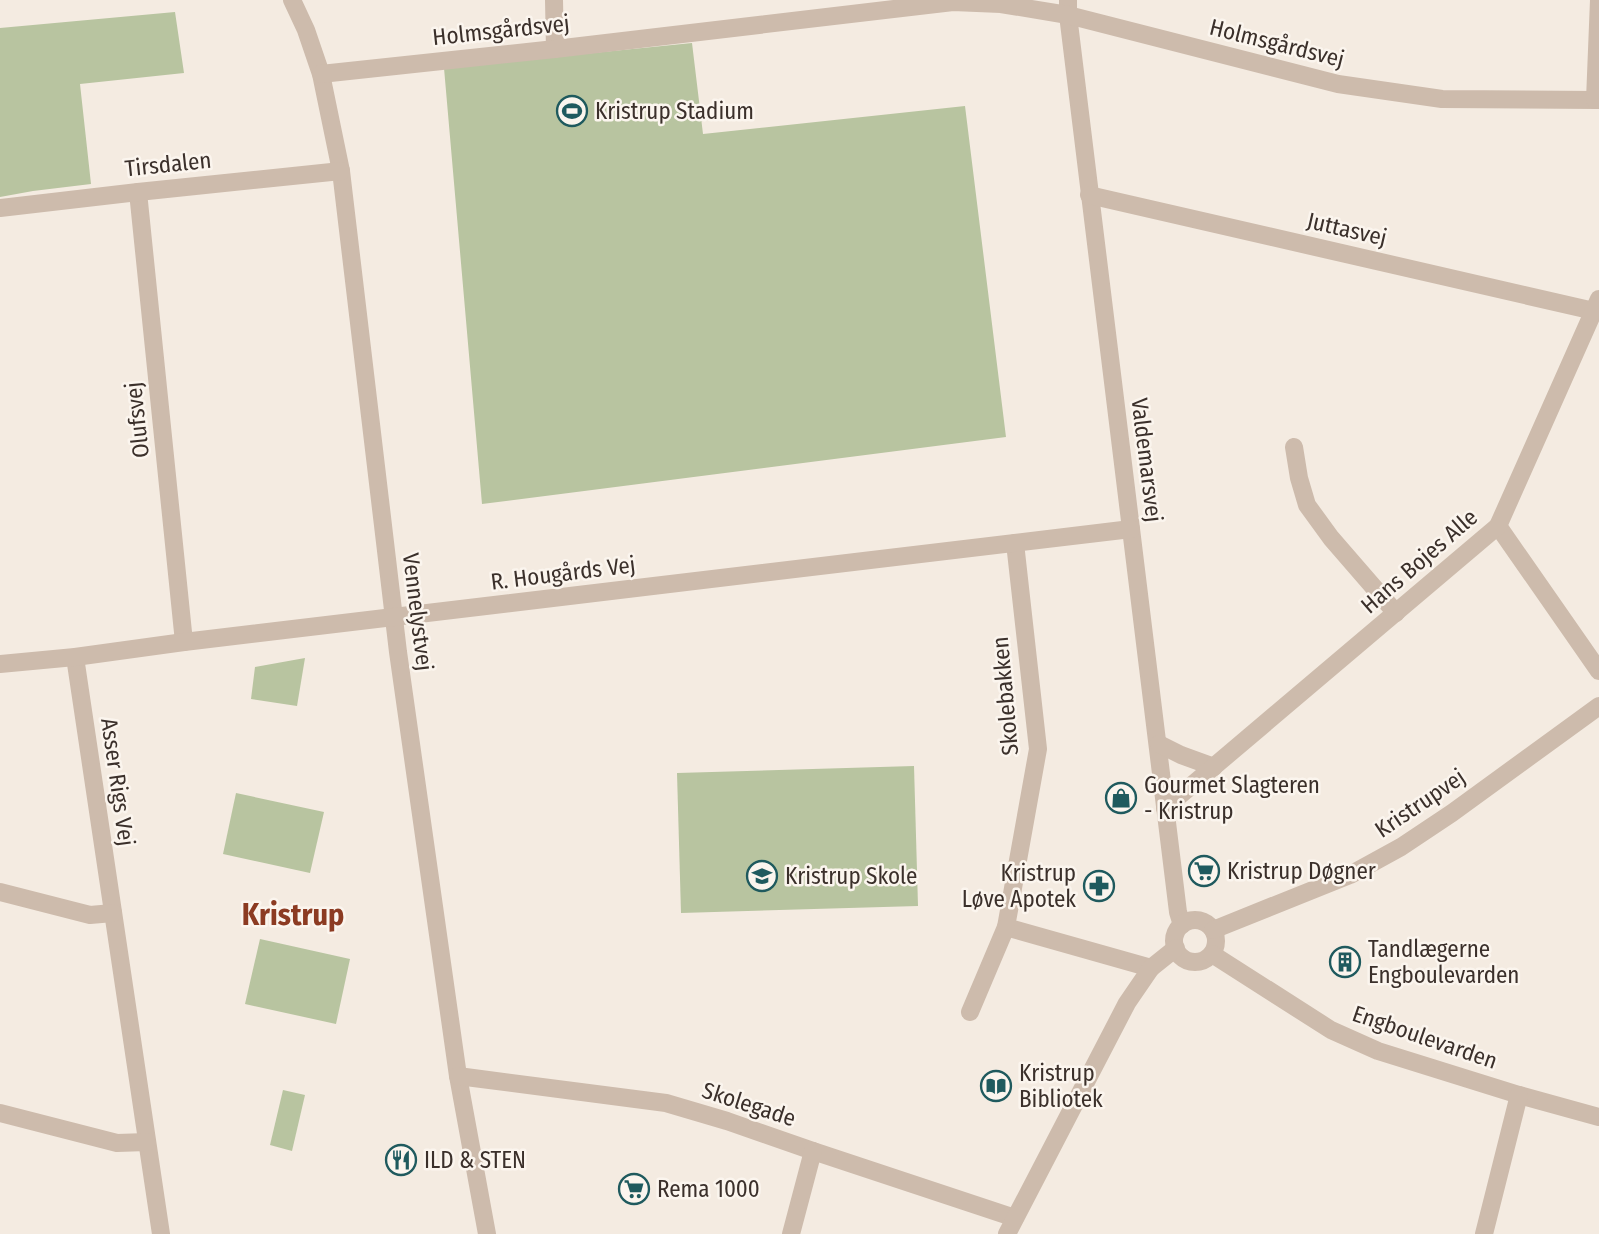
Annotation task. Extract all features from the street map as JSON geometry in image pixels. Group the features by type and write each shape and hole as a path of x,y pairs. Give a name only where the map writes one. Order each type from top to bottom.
{"street":[{"name":"Vennelystvej","path":"292,0 321,74 341,171 393,617 458,1076 487,1234"},
{"path":"554,0 555,49"},
{"path":"1597,100 1599,0"},
{"name":"Holmsgårdsvej","path":"321,74 555,49 822,9 953,2 1068,8 1338,84 1442,99 1597,100"},
{"name":"Valdemarsvej","path":"1068,8 1165,808 1182,925"},
{"name":"Tirsdalen","path":"0,208 341,171"},
{"name":"Olufsvej","path":"138,192 184,642"},
{"name":"Juttasvej","path":"1089,195 1596,305"},
{"name":"Hans Bojes Alle","path":"1165,808 1498,526 1596,305"},
{"path":"1294,447 1298,478 1307,505 1331,538 1396,613"},
{"path":"1498,526 1599,671"},
{"name":"R. Hougårds Vej","path":"0,664 1131,529"},
{"name":"Skolebakken","path":"970,1012 1006,926 1038,749 1015,543"},
{"name":"Asser Rigs Vej","path":"75,657 161,1234"},
{"name":"Kristrupvej","path":"1213,930 1350,875 1401,847 1599,706"},
{"path":"1158,744 1214,767"},
{"path":"0,892 90,915 113,914"},
{"path":"1199,920 1213,930 1216,942 1212,954 1202,961 1195,962 1184,958 1176,948 1175,936 1182,925 1199,920"},
{"path":"1006,926 1151,968"},
{"path":"1011,1226 1127,1003 1151,968 1176,948"},
{"name":"Engboulevarden","path":"1212,954 1331,1030 1378,1051 1599,1117"},
{"name":"Skolegade","path":"458,1076 666,1103 813,1151 1011,1226"},
{"path":"1484,1234 1519,1095"},
{"path":"0,1113 117,1143 147,1142"},
{"path":"791,1234 813,1151"}],"green space":[{"path":"175,12 184,73 80,84 91,184 0,197 0,28"},
{"path":"692,43 703,134 965,106 1006,437 482,504 444,68"},
{"path":"305,658 297,706 251,699 255,667"},
{"path":"914,766 918,906 681,913 677,773"},
{"path":"236,793 324,812 310,873 223,854"},
{"path":"260,939 350,959 336,1024 245,1004"},
{"path":"283,1090 305,1095 292,1151 270,1145"}],"place":[{"name":"Kristrup Stadium","path":"572,111"},
{"name":"Gourmet Slagteren - Kristrup","path":"1121,798"},
{"name":"Kristrup Døgner","path":"1204,871"},
{"name":"Kristrup Skole","path":"762,876"},
{"name":"Kristrup Løve Apotek","path":"1099,886"},
{"name":"Tandlægerne Engboulevarden","path":"1345,962"},
{"name":"Kristrup Bibliotek","path":"996,1086"},
{"name":"ILD & STEN","path":"401,1160"},
{"name":"Rema 1000","path":"634,1189"}],"district":[{"name":"Kristrup","path":"293,915"}]}
